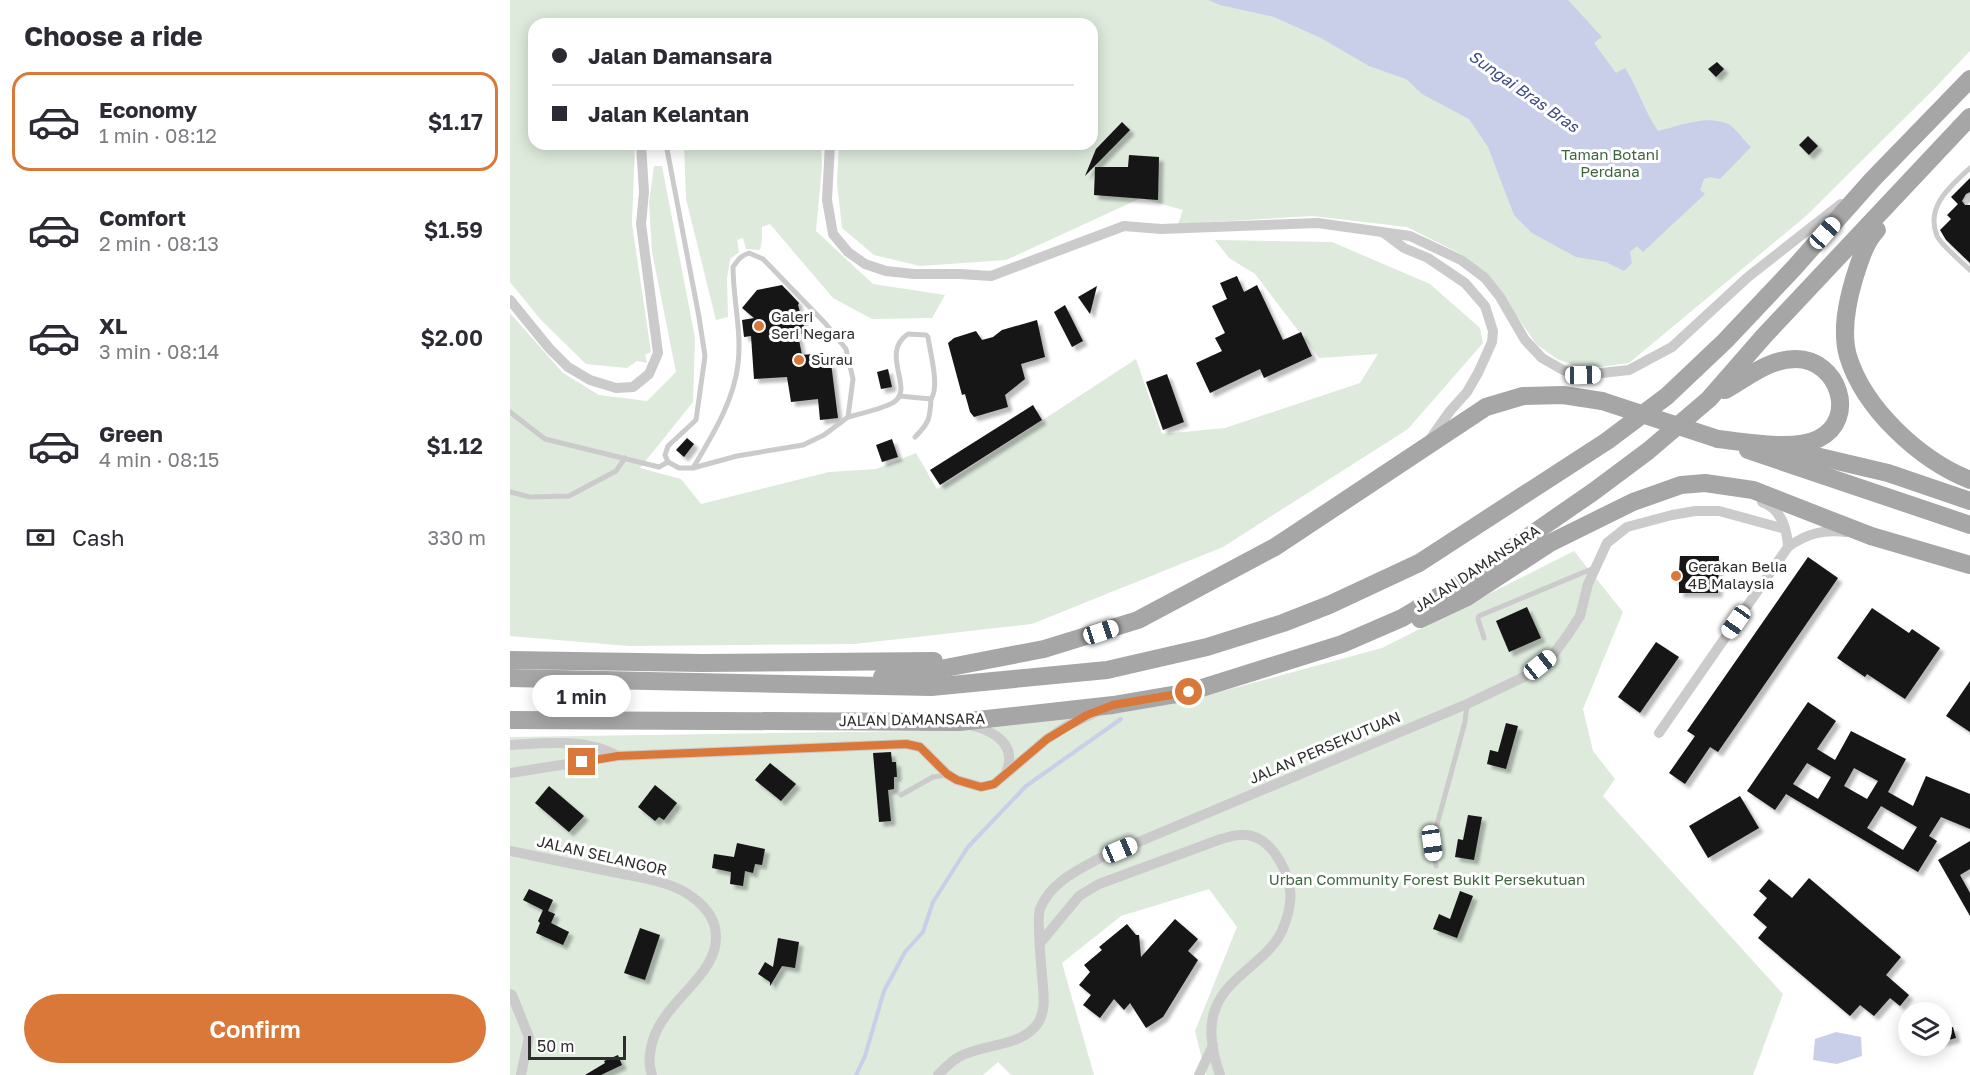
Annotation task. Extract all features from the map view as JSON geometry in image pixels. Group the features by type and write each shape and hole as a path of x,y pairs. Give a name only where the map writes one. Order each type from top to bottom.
{"main road":[{"path":"510,678 931,687 1107,670 1207,647 1329,605 1419,563 1607,441 1667,396 1725,341 1872,180 1970,79"},
{"path":"1970,118 1932,169 1866,242 1845,319 1848,355 1863,389 1882,416 1906,439 1939,463 1970,480"},
{"name":"JALAN DAMANSARA","path":"510,720 959,722 1113,705 1189,692 1342,644 1402,618 1461,583 1648,451 1709,399 1764,336 1970,118"},
{"path":"1709,399 1764,367 1795,359 1819,365 1836,383 1840,394 1841,406 1838,420 1831,430 1817,440 1801,444 1770,445"},
{"path":"821,684 930,671 1044,650 1138,620 1275,547 1486,407 1523,396 1563,395 1602,401 1970,525"},
{"path":"1718,439 1770,445 1888,473 1970,501"},
{"path":"1342,644 1387,634 1467,597 1550,543 1633,502 1681,484 1705,483 1753,490 1871,536 1970,565"},
{"path":"510,660 799,663 994,660"},
{"path":"510,673 558,679"}],"street":[{"path":"510,300 568,367 590,380 616,388 633,387 649,374 658,353 641,224 644,192 641,150"},
{"path":"830,150 826,200 833,234 848,252 865,264 886,271 991,276 1124,226 1161,229 1318,223 1410,236 1461,260 1485,278 1500,297 1525,340 1542,358 1563,370 1583,375 1629,370 1672,347 1748,277 1872,180"},
{"path":"1383,232 1404,248 1428,258 1465,284 1485,306 1493,331 1492,342 1478,373 1467,392 1450,411 1428,444"},
{"path":"1725,485 1772,505 1781,517 1788,547"},
{"name":"JALAN PERSEKUTUAN","path":"938,1075 957,1057 1023,1036 1040,1021 1044,1005 1039,910 1052,889 1069,875 1098,859 1467,704 1528,675 1553,655 1580,616 1588,584 1607,543 1627,527 1672,514 1719,511 1785,529"},
{"path":"1659,733 1788,547 1799,539 1814,533 1831,530 1871,536"},
{"path":"510,773 618,756 906,744 920,747 947,774 969,785 981,787 994,784 1067,726 1113,705"},
{"path":"959,722 985,729 1004,743 1010,759 1006,773"},
{"path":"510,745 571,743 603,748 618,756"},
{"path":"1041,942 1079,896 1099,884 1221,839 1240,834 1260,840 1277,854 1291,892 1289,911 1282,931 1274,943 1228,988 1216,1007 1212,1025 1213,1045 1220,1075"},
{"name":"JALAN SELANGOR","path":"510,851 655,881 683,891 713,918 717,938 713,956 703,972 659,1023 652,1038 650,1052 652,1075"},
{"path":"510,994 530,1037 521,1075"},
{"path":"1199,1075 1213,1045"}],"lane":[{"path":"667,150 705,356 696,420 668,446 665,455 668,462 679,468 693,468 737,456 803,445 824,435 848,417 894,402 900,396 897,345 908,334 915,333 928,337 934,377 934,395 931,399 930,416 926,426 915,437"},
{"path":"1970,168 1938,199 1934,219 1937,237 1970,270"},
{"path":"693,468 719,424 738,364 734,267 739,258 749,253 763,259 825,323 846,349 853,379 848,417"},
{"path":"900,396 931,399"},
{"path":"510,412 545,439 659,467 668,462"},
{"path":"510,492 531,497 569,496 616,471 624,458"},
{"path":"1484,638 1479,616 1596,568"},
{"path":"1436,866 1432,843 1465,722 1467,704"},
{"path":"901,795 933,777 947,774"}],"green space":[{"name":"Taman Botani Perdana","path":"510,0 1970,0 1970,51 1806,216 1629,363 1585,369 1557,359 1536,344 1490,277 1461,254 1407,227 1312,216 1178,224 1183,210 1141,198 1006,260 920,266 874,255 842,228 837,183 839,150 1098,150 1098,18 528,18 528,150 635,150 632,224 651,352 645,355 647,363 637,361 627,368 586,364 541,320 510,282"},
{"path":"684,150 821,150 816,231 873,284 945,295 932,318 872,319 833,298 770,224 762,227 760,250 746,249 743,238 737,240 739,252 730,259 727,279 728,317 716,320 686,199"},
{"path":"654,166 662,166 695,338 693,402 640,468 681,479 701,504 829,472 876,469 916,453 937,489 1136,359 1162,434 1225,428 1360,383 1378,354 1319,358 1255,274 1229,258 1215,240 1332,242 1430,284 1480,328 1483,343 1408,429 1223,547 1032,624 855,644 629,646 510,636 510,313 563,373 599,395 647,401 676,372 652,252 649,203"},
{"name":"Urban Community Forest Bukit Persekutuan","path":"1574,551 1623,612 1583,709 1593,751 1615,779 1603,796 1783,994 1753,1075 1206,1075 1195,1031 1237,927 1209,889 1121,916 1062,963 1094,1075 1011,1075 998,1062 983,1075 510,1075 510,737 917,731 1112,714 1190,700 1382,648"}],"water":[{"name":"Sungai Bras Bras","path":"1208,0 1568,0 1602,37 1594,43 1616,73 1625,68 1658,131 1693,122 1720,121 1737,131 1751,147 1720,179 1710,177 1704,179 1700,190 1705,194 1643,252 1637,246 1630,252 1632,263 1624,271 1606,262 1576,257 1532,233 1514,215 1488,147 1469,119 1422,94 1406,79 1369,66 1321,38 1274,17 1220,5"},
{"path":"1836,1032 1861,1037 1862,1056 1837,1064 1813,1060 1815,1039"}],"building":[{"path":"1717,62 1724,69 1716,77 1708,69"},
{"path":"1122,122 1130,130 1085,176 1098,147"},
{"path":"1808,136 1818,146 1809,155 1799,145"},
{"path":"1129,155 1159,157 1158,200 1094,195 1095,167 1128,167"},
{"path":"1970,178 1970,192 1962,201 1965,205 1970,205 1970,263 1946,240 1940,230 1951,219 1947,215 1958,204 1951,197"},
{"path":"1237,276 1244,292 1257,285 1283,340 1301,332 1312,356 1264,378 1260,369 1210,393 1196,363 1222,351 1215,338 1225,333 1212,306 1227,299 1220,283"},
{"path":"782,285 799,303 806,333 798,335 802,355 823,353 825,364 831,363 838,418 820,420 818,399 791,402 787,377 754,379 751,336 744,337 742,320 754,318 742,308 757,290"},
{"path":"1097,286 1090,314 1078,297"},
{"path":"1065,305 1083,341 1072,347 1054,312"},
{"path":"1037,320 1045,357 1021,364 1025,379 1005,395 1008,407 974,417 970,412 965,394 962,395 948,343 954,338 976,331 982,340 993,337 1002,330"},
{"path":"888,369 892,387 881,389 877,372"},
{"path":"1167,374 1184,422 1163,430 1146,382"},
{"path":"1033,405 1042,420 940,485 930,470"},
{"path":"687,438 694,444 684,457 676,450"},
{"path":"892,439 898,457 882,462 876,445"},
{"path":"1680,556 1719,556 1718,593 1679,593 1679,580 1673,580 1673,570 1679,570"},
{"path":"1808,557 1838,578 1718,752 1710,747 1685,784 1669,773 1695,736 1687,731"},
{"path":"1527,607 1541,638 1509,652 1496,621"},
{"path":"1872,608 1909,633 1912,629 1940,648 1905,699 1867,674 1865,677 1837,658"},
{"path":"1656,642 1679,657 1640,713 1618,697"},
{"path":"1970,681 1970,732 1946,716"},
{"path":"1808,702 1836,721 1817,749 1835,760 1851,731 1906,759 1888,792 1913,806 1926,776 1970,794 1970,829 1941,817 1929,836 1937,841 1918,872 1786,794 1775,810 1747,791","holes":["1807,763 1831,777 1818,799 1793,784","1854,768 1878,781 1867,799 1844,786","1881,806 1917,827 1903,850 1867,828"]},
{"path":"1506,723 1518,726 1506,769 1487,764 1490,750 1498,752"},
{"path":"891,752 892,762 896,762 897,777 894,777 894,789 888,790 891,821 879,822 873,753"},
{"path":"770,763 796,784 781,801 755,780"},
{"path":"655,785 677,803 664,820 659,817 655,821 638,807"},
{"path":"549,786 584,816 569,832 535,803"},
{"path":"1740,796 1759,828 1708,858 1689,826"},
{"path":"1468,815 1482,817 1474,860 1455,857 1458,839 1463,840"},
{"path":"1970,841 1970,869 1960,875 1970,893 1970,916 1938,860"},
{"path":"737,843 765,849 762,865 755,864 753,873 745,871 743,886 730,884 731,872 712,868 714,854 734,857"},
{"path":"1809,878 1901,957 1886,975 1909,995 1903,1002 1898,1002 1898,1004 1890,998 1874,1016 1860,1005 1850,1016 1758,938 1767,927 1753,915 1767,898 1759,891 1769,879 1792,898"},
{"path":"529,889 553,900 548,911 555,914 551,923 569,932 563,945 536,933 543,910 523,900"},
{"path":"1460,891 1473,896 1457,938 1433,929 1439,914 1450,919"},
{"path":"1175,919 1198,939 1188,951 1198,960 1163,1017 1146,1028 1130,1003 1124,1010 1114,999 1100,1018 1083,1005 1091,995 1079,985 1090,972 1084,965 1102,950 1099,947 1127,924 1136,935 1139,935 1141,957"},
{"path":"640,928 660,935 645,980 624,973"},
{"path":"778,938 799,942 795,968 782,966 770,986 770,982 758,974 765,962 773,967"},
{"path":"1952,1027 1956,1038 1952,1039"},
{"path":"618,1055 622,1065 601,1075 585,1075 605,1063 604,1061"}],"waterway":[{"path":"856,1075 865,1056 884,991 905,952 923,932 933,902 968,847 1026,786 1121,719"}],"place":[{"name":"Galeri Seri Negara","path":"759,326"},
{"name":"Surau","path":"799,360"},
{"name":"Gerakan Belia 4B Malaysia","path":"1676,576"}],"route":[{"path":"582,762 618,756 906,744 920,747 947,774 957,780 981,787 994,784 1047,739 1087,715 1113,705 1189,692"}]}
